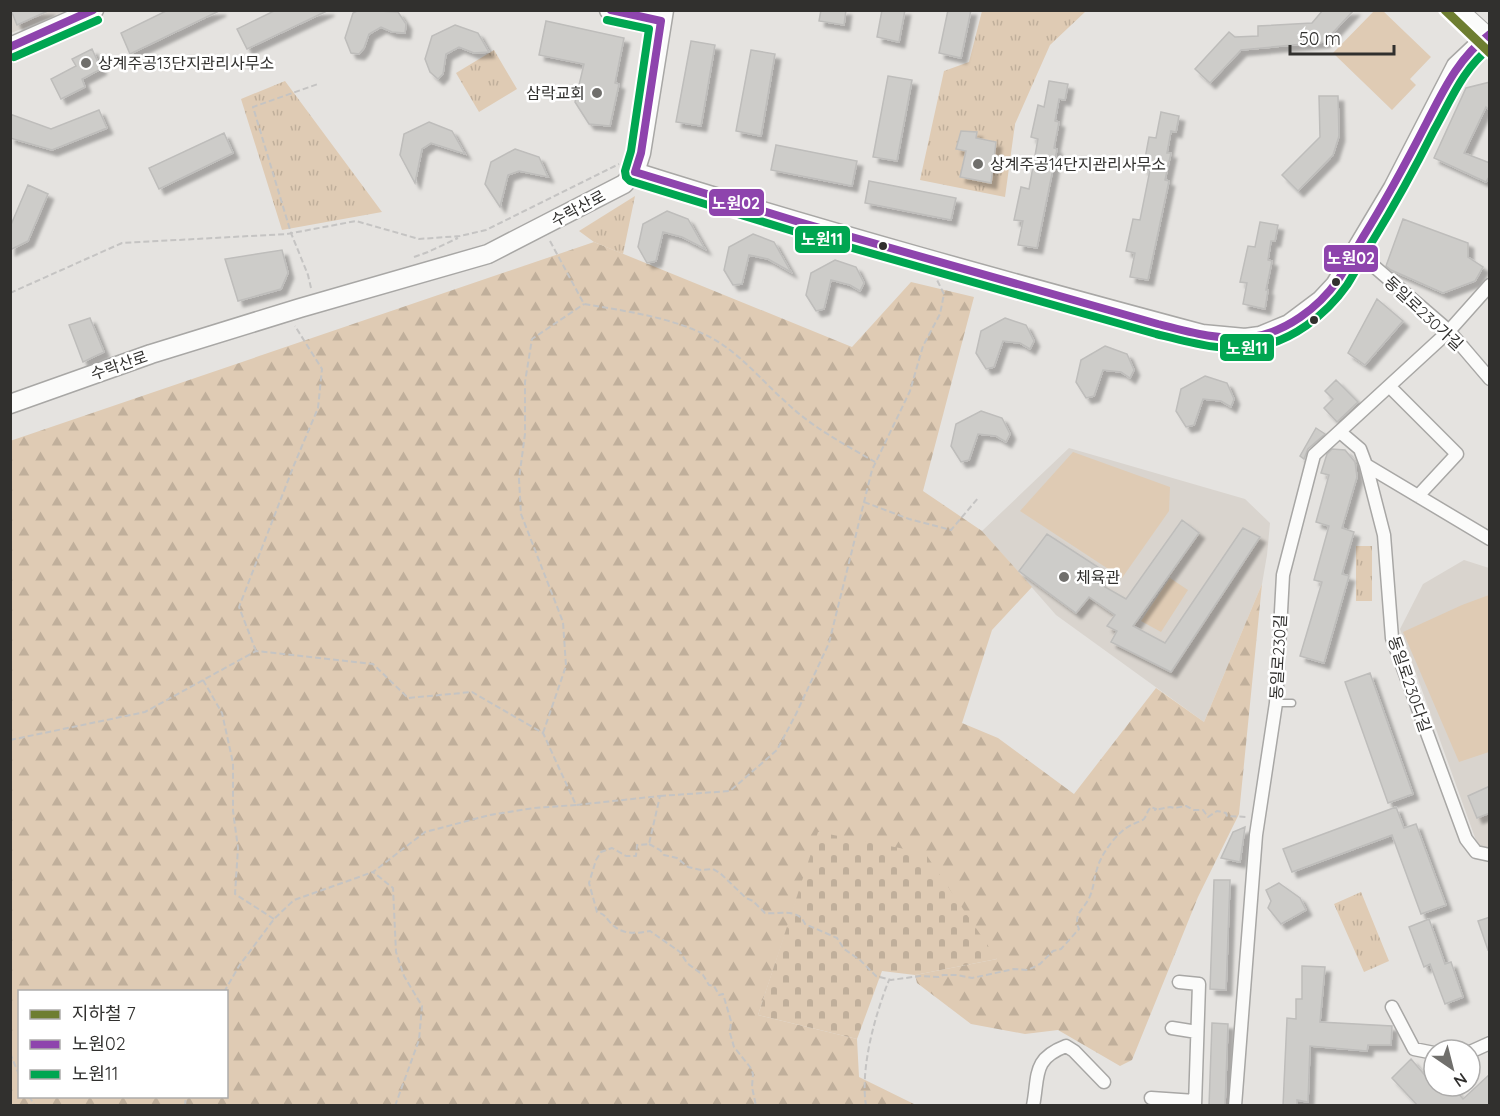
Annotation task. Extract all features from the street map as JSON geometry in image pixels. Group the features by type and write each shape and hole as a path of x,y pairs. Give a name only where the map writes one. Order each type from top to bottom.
{"main road":[{"path":"1457,10 1488,37"}],"street":[{"path":"10,47 94,10"},
{"path":"609,10 662,16 641,153 635,172 927,259 1202,334 1245,338 1274,331 1289,324 1321,300 1335,285 1393,188 1456,66 1488,37"},
{"name":"수락산로","path":"10,404 151,354 286,312 489,254 624,184 635,172"},
{"name":"동일로230가길","path":"1356,250 1449,331 1490,379"},
{"name":"동일로230길","path":"1235,1106 1257,821 1276,703 1283,575 1314,455 1449,331 1490,285"},
{"path":"1389,386 1457,454 1418,496"},
{"name":"동일로230다길","path":"1340,432 1359,449 1366,465 1384,535 1392,638 1466,839 1476,852 1490,855"},
{"path":"1366,465 1490,538"},
{"path":"1151,1098 1195,1103 1199,984 1179,982"},
{"path":"1392,1007 1413,1049 1422,1051"},
{"path":"1172,1028 1197,1032"},
{"path":"1033,1106 1041,1062 1053,1051 1066,1046 1104,1083"}],"lane":[{"path":"1276,703 1292,703"}],"path":[{"path":"312,291 308,274 291,233 253,106 318,84"},
{"path":"10,293 122,243 291,233 356,221 419,239 460,236 486,230 641,153"},
{"path":"543,227 584,304"},
{"path":"407,260 460,236"},
{"path":"225,990 239,966 274,919 294,900 373,872 425,832 490,815 534,808 730,790 777,750 829,643 875,462 910,391 923,346 940,314 944,294 927,259"},
{"path":"543,733 566,666 563,622 521,514 519,479 525,434 525,382 532,339 584,304 678,323 720,343 759,376 789,406 833,437 875,462"},
{"path":"256,651 239,607 318,408 322,369 286,312"},
{"path":"864,502 909,519 951,530 979,497"},
{"path":"10,740 145,712 256,651 373,664 408,698 472,692 543,733 576,805"},
{"path":"204,680 222,713 234,763 233,811 238,848 235,894 274,919"},
{"path":"649,844 660,796"},
{"path":"756,1106 752,1087 753,1074 734,1047 730,1033 731,1021 723,994 719,995 714,986 709,985 703,975 687,963 680,952 650,931 633,934 620,931 605,915 597,912 589,883 601,852 612,848 626,856 636,856 637,845 649,844 664,855 677,858 688,867 701,870 713,869 765,913 787,911 803,919 805,924 837,938 844,949 860,960 876,976 889,980 957,975 972,978 1014,969 1028,970 1040,964 1053,951 1061,949 1076,935 1079,929 1076,919 1080,909 1087,903 1092,893 1096,869 1103,855 1117,834 1129,825 1144,819 1151,807 1155,810 1186,806 1194,810 1203,810 1208,816 1217,811 1226,813 1227,816 1243,816 1257,821"},
{"path":"373,872 393,888 396,952 404,976 422,1006 419,1040 395,1106"},
{"path":"866,1106 864,1094 867,1062 881,998 889,980"},
{"path":"10,1053 18,1072"}],"shaded area":[{"path":"11,11 66,11 11,33"},
{"path":"1069,448 1245,499 1270,523 1262,584 1204,722 1056,615 982,531"},
{"path":"1464,560 1489,568 1489,849 1478,846 1400,629 1423,584"}],"green space":[{"path":"1382,10 1431,57 1410,79 1416,85 1392,110 1333,53 1374,11"},
{"path":"982,11 1086,11 1050,45 1015,124 1005,197 920,180 944,71 969,62"},
{"path":"494,50 517,89 479,112 456,73"},
{"path":"285,81 382,212 282,230 241,99"},
{"path":"635,196 623,254 594,242 579,231"},
{"path":"594,242 852,347 911,282 974,297 923,491 982,531 1032,587 992,630 962,723 998,738 1074,794 1156,688 1204,722 1262,584 1239,814 1198,897 1132,1060 1120,1066 1058,1030 1025,1034 971,1024 917,983 915,975 997,959 819,832 758,1015 857,1039 859,1077 916,1105 11,1105 10,441"},
{"path":"1073,452 1170,487 1169,511 1122,578 1020,511"},
{"path":"1356,546 1372,546 1372,601 1356,601"},
{"path":"1170,578 1188,590 1161,632 1141,621"},
{"path":"1489,595 1489,752 1459,762 1403,632"},
{"path":"818,832 925,853 997,959 915,975 882,971 857,1039 758,1015"},
{"path":"1361,892 1389,961 1364,972 1334,904"}],"building":[{"path":"11,10 50,10 17,25"},
{"path":"168,10 221,10 130,54 121,33"},
{"path":"276,10 329,10 247,49 237,29"},
{"path":"359,10 398,12 406,24 405,33 392,32 381,27 369,34 359,54 351,53 345,38 353,13"},
{"path":"821,10 846,10 844,25 819,21"},
{"path":"882,10 905,10 899,42 877,37"},
{"path":"948,10 971,10 961,58 939,53"},
{"path":"1323,10 1354,10 1324,42 1241,50 1210,83 1195,69 1229,32 1235,37 1258,36 1258,26 1312,23"},
{"path":"546,21 624,38 615,83 619,84 610,126 589,124 575,102 584,64 539,55"},
{"path":"455,25 478,33 489,52 474,53 459,47 446,54 443,74 438,79 430,72 425,59 432,36"},
{"path":"691,41 715,45 701,126 676,122"},
{"path":"92,49 101,69 82,79 85,87 61,99 51,79 76,66 72,59"},
{"path":"751,50 775,54 761,136 736,131"},
{"path":"888,76 912,80 897,161 873,157"},
{"path":"1049,81 1068,84 1065,100 1059,99 1055,121 1059,122 1054,148 1057,149 1037,248 1018,245 1023,221 1014,220 1021,187 1029,189 1038,139 1031,137 1038,105 1044,107"},
{"path":"1490,82 1490,111 1486,107 1464,153 1490,163 1490,175 1486,182 1434,158 1466,88"},
{"path":"1319,96 1338,96 1339,136 1333,155 1298,191 1282,175 1320,137"},
{"path":"99,110 107,128 52,150 10,138 10,114 51,129"},
{"path":"1161,112 1179,116 1176,132 1171,131 1167,153 1171,153 1165,180 1169,181 1148,280 1130,277 1135,253 1126,251 1133,219 1140,220 1150,170 1143,169 1149,137 1156,138"},
{"path":"429,122 452,131 465,154 431,143 422,149 415,183 400,155 404,134"},
{"name":"상계주공14단지관리사무소","path":"961,131 977,132 976,138 996,142 991,183 960,177 966,151 956,149"},
{"path":"224,133 233,153 159,189 149,168"},
{"path":"776,145 857,161 852,186 771,170"},
{"path":"515,149 539,157 548,177 519,171 508,175 500,207 485,184 491,162"},
{"path":"869,181 956,198 951,220 865,203"},
{"path":"28,185 48,194 28,241 10,250 10,227"},
{"path":"667,211 688,219 705,249 682,237 663,232 656,261 647,263 638,247 643,224"},
{"path":"1403,219 1468,243 1468,257 1483,267 1475,281 1443,293 1386,266"},
{"path":"1260,222 1278,225 1275,241 1271,241 1268,260 1272,261 1265,309 1243,304 1247,283 1240,282 1248,246 1255,247"},
{"path":"753,234 774,242 791,272 768,259 749,255 742,284 733,285 724,270 729,247"},
{"path":"282,250 288,273 281,289 238,301 225,259"},
{"path":"835,260 856,267 864,283 860,291 850,285 831,280 824,309 816,311 806,295 811,273"},
{"path":"1377,299 1403,321 1365,365 1348,353"},
{"path":"90,318 104,352 83,362 69,325"},
{"path":"1005,318 1026,325 1034,341 1030,349 1020,343 1003,341 994,367 986,369 976,353 981,331"},
{"path":"1105,346 1127,354 1134,370 1130,378 1121,372 1103,370 1094,396 1086,398 1076,382 1081,360"},
{"path":"1205,376 1227,383 1234,399 1231,407 1221,401 1203,399 1194,425 1186,427 1176,411 1181,389"},
{"path":"1336,380 1358,402 1337,422 1324,408 1333,399 1325,391"},
{"path":"981,411 1002,418 1010,434 1006,442 996,436 978,434 969,460 961,462 951,446 956,424"},
{"path":"1316,428 1325,434 1308,449 1304,459 1300,456"},
{"path":"1332,449 1345,450 1355,462 1357,477 1342,528 1354,532 1342,574 1349,576 1324,663 1300,656 1322,582 1314,580 1329,526 1316,522 1329,475 1321,473 1327,454"},
{"path":"1182,520 1199,533 1133,626 1165,643 1243,528 1260,537 1171,672 1111,642 1117,631 1107,626 1115,615 1089,597 1076,613 1019,571 1047,534 1104,571 1098,583 1126,599"},
{"path":"1370,673 1413,794 1388,803 1345,682"},
{"path":"1490,786 1490,813 1477,818 1468,796"},
{"path":"1396,807 1404,828 1416,824 1446,905 1421,914 1392,835 1292,872 1283,849"},
{"path":"1245,827 1240,862 1221,858 1233,832"},
{"path":"1214,880 1230,880 1226,990 1210,989"},
{"path":"1279,883 1300,898 1306,910 1281,924 1268,908 1271,901 1266,890"},
{"path":"1490,917 1490,949 1488,950 1478,921"},
{"path":"1429,919 1445,964 1451,962 1463,997 1445,1004 1430,964 1424,967 1409,927"},
{"path":"1302,966 1325,967 1320,1022 1392,1026 1391,1045 1368,1045 1367,1051 1310,1046 1308,1102 1297,1100 1297,1106 1283,1106 1287,1018 1296,1019 1296,999 1302,999"},
{"path":"1212,1023 1228,1024 1225,1106 1209,1106"},
{"path":"1411,1059 1422,1072 1422,1098 1463,1099 1482,1098 1482,1081 1490,1074 1490,1106 1418,1106 1392,1078"}],"metro line":[{"name":"7","path":"1445,10 1490,53"}],"transit line":[{"name":"노원02","path":"10,47 93,10"},
{"name":"노원02","path":"611,10 661,21 641,153 635,172 799,222 1158,324 1229,338 1252,337 1277,330 1311,309 1330,290 1388,195 1453,74 1469,53 1490,34"},
{"name":"노원11","path":"14,57 98,20"},
{"name":"노원11","path":"607,20 649,29 631,151 625,171 630,181 796,232 1156,334 1230,348 1255,347 1282,339 1307,325 1329,307 1350,280 1458,86 1472,65 1490,48"}],"place":[{"name":"상계주공13단지관리사무소","path":"86,63"},
{"name":"삼락교회","path":"597,93"},
{"name":"상계주공14단지관리사무소","path":"978,164"},
{"name":"체육관","path":"1064,577"}]}
